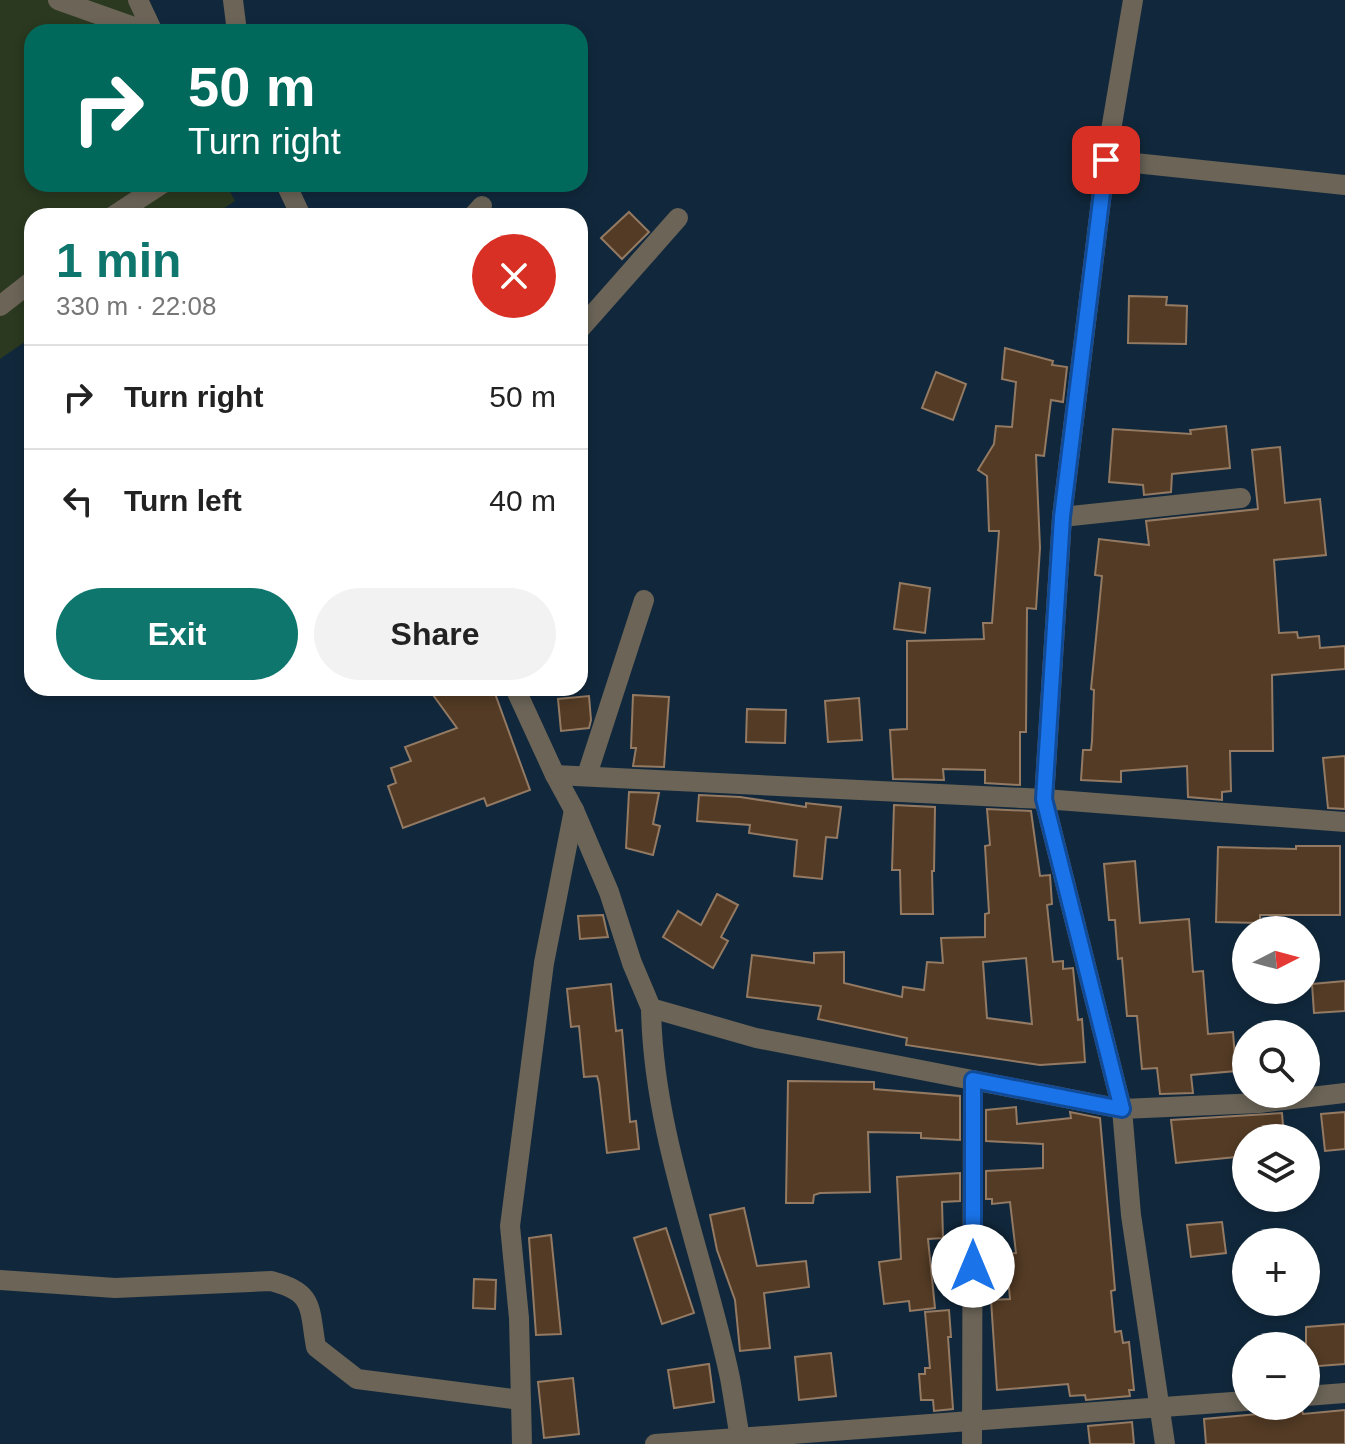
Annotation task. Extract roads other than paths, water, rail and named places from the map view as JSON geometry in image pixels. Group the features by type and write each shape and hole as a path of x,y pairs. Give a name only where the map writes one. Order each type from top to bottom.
{"street":[{"path":"58,0 127,24"},
{"path":"138,0 147,24"},
{"path":"233,0 236,24"},
{"path":"1133,0 1106,160 1062,517 1044,799 1122,1109 1131,1215 1165,1444"},
{"path":"1106,160 1345,185"},
{"path":"125,208 150,192"},
{"path":"588,320 678,218"},
{"path":"0,306 24,287"},
{"path":"1062,517 1241,498"},
{"path":"587,775 644,600"},
{"path":"519,696 574,810 609,892 632,963 651,1008 656,1079 684,1207 730,1376 741,1440"},
{"path":"555,775 1044,799 1345,822"},
{"path":"522,1444 519,1318 510,1226 544,963 574,810"},
{"path":"651,1008 756,1038 1122,1109 1259,1103 1345,1093"},
{"path":"972,1444 973,1080"},
{"path":"0,1280 115,1288 271,1281 293,1287 308,1301 316,1347 357,1379 521,1400"},
{"path":"1320,1395 1345,1393"},
{"path":"655,1444 1232,1402"}]}
